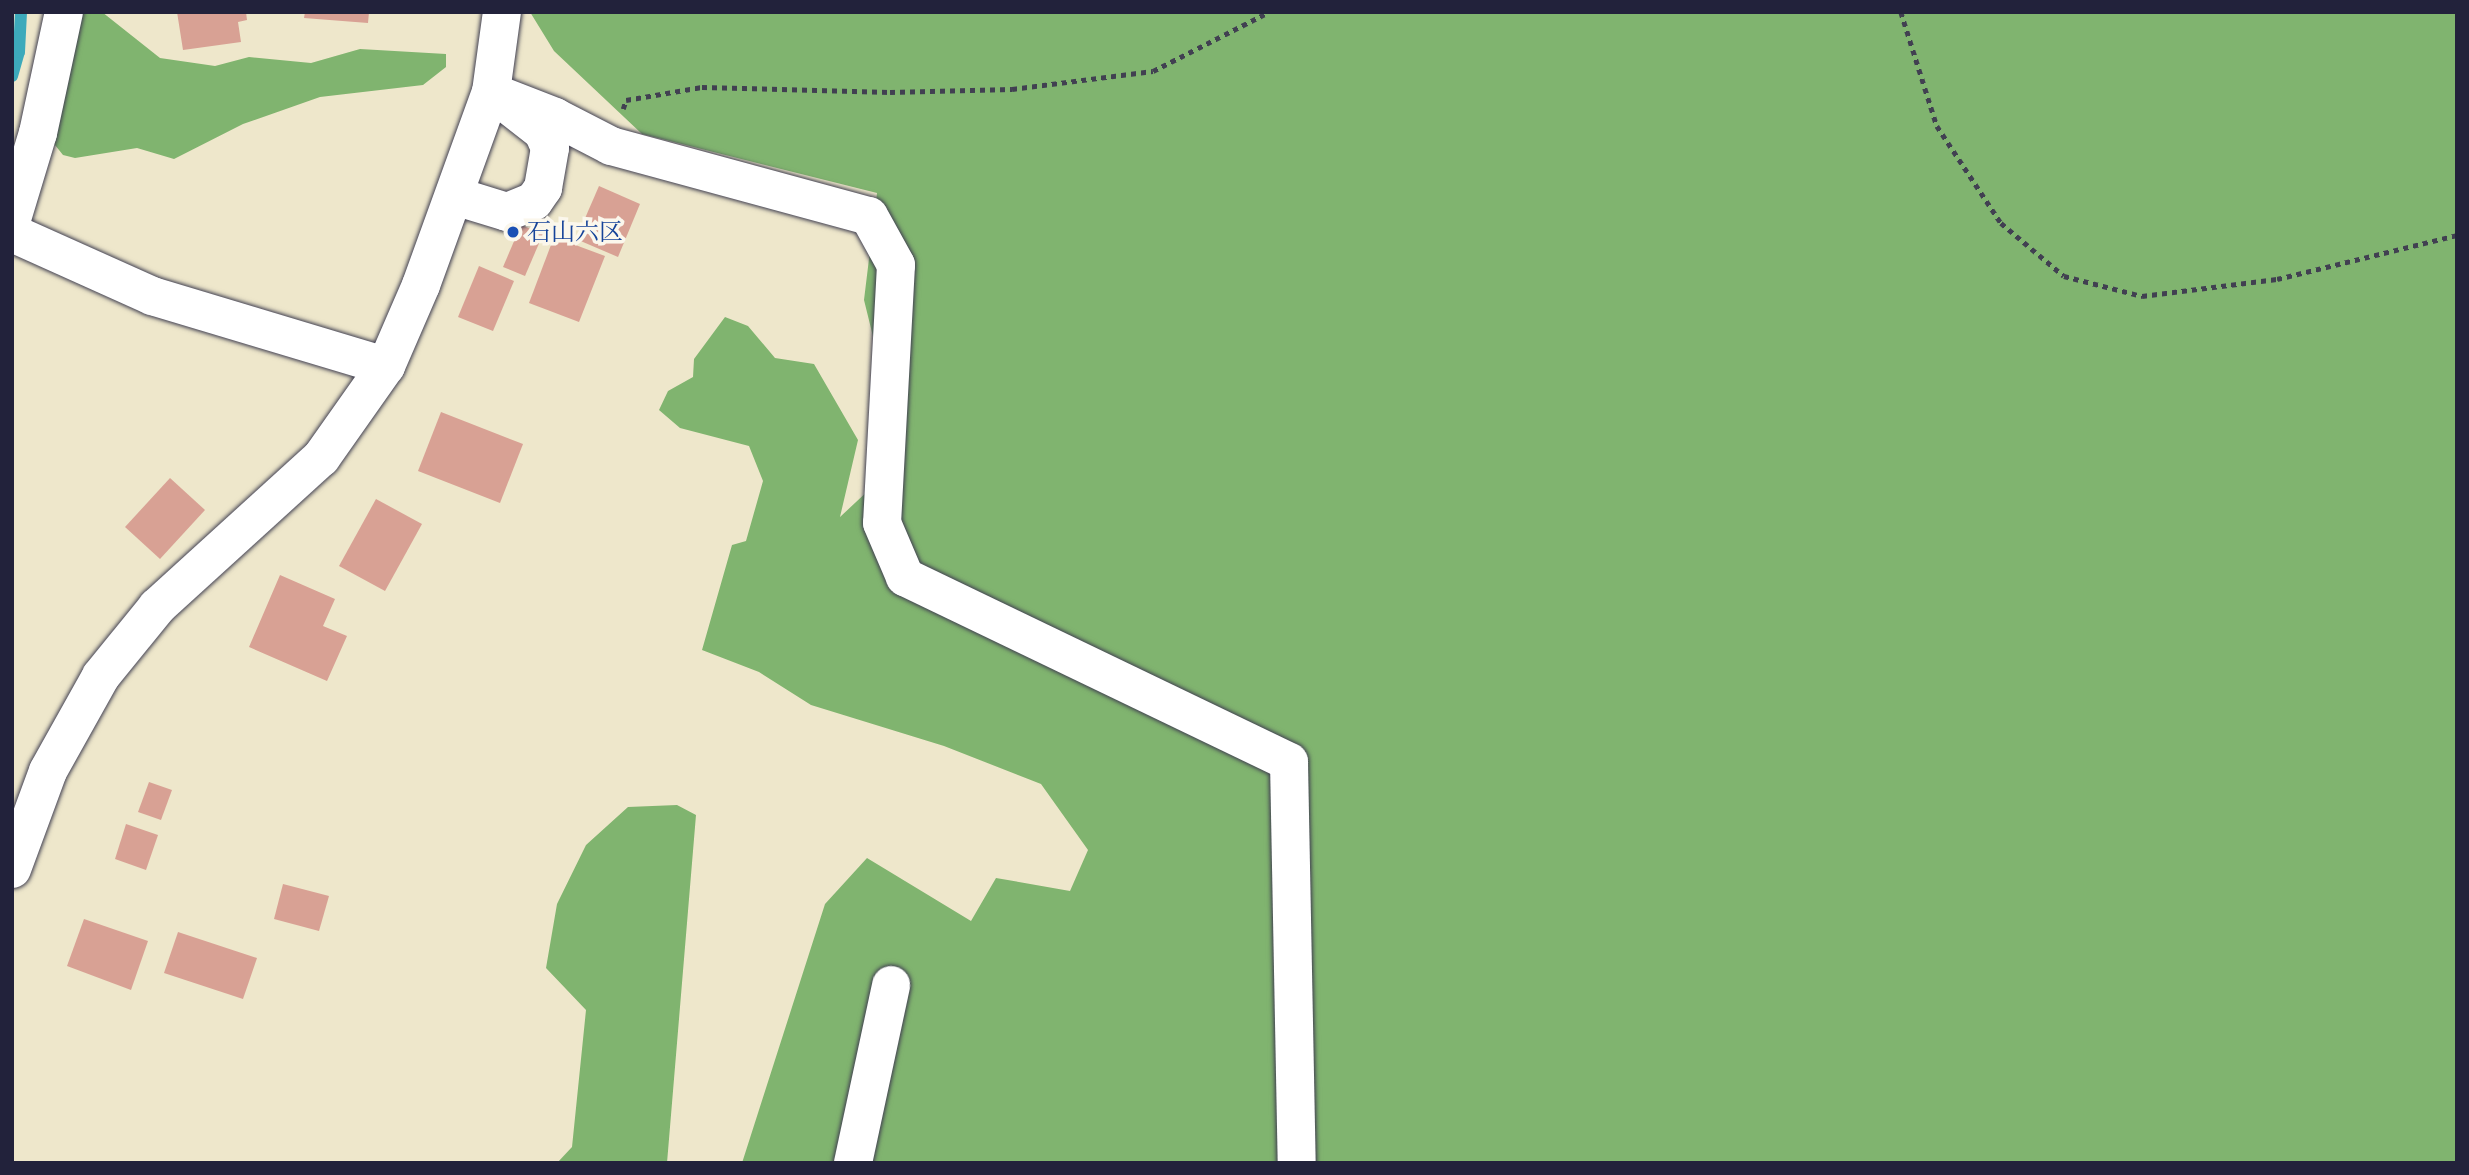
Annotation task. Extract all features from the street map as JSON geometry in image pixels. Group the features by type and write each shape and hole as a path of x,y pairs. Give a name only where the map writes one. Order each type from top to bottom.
{"street":[{"path":"12,219 38,132 64,12"},
{"path":"12,869 48,771 101,676 157,607 321,457 386,366 455,196 491,92 502,12"},
{"path":"455,196 507,212 534,201 546,179 550,148 543,132 491,92"},
{"path":"491,92 555,117 611,146 870,216 897,265 882,523 905,577 1289,762 1297,1163"},
{"path":"12,233 152,296 386,366"},
{"path":"853,1163 891,985"}],"path":[{"path":"626,100 702,87 890,92 1012,89 1153,71 1269,12"},
{"path":"1901,12 1937,126 2001,223 2064,276 2142,296 2277,279 2457,235"}],"green space":[{"path":"77,12 102,12 160,58 215,66 249,57 311,63 360,49 446,54 446,67 423,85 320,97 243,124 174,159 137,148 75,158 63,155 47,135"},
{"path":"530,12 2457,12 2457,1163 742,1163 825,904 867,858 971,921 996,878 1070,891 1088,850 1041,784 944,746 811,705 759,672 702,650 732,545 746,541 763,481 749,446 680,428 659,410 668,391 693,377 694,359 725,317 748,326 775,358 814,364 858,440 840,517 903,458 864,300 877,193 642,134 554,51"},
{"path":"677,805 696,815 667,1163 557,1163 572,1147 586,1010 546,968 557,904 586,845 628,807"}],"building":[{"path":"177,12 246,12 247,20 238,22 241,42 183,50"},
{"path":"305,12 369,12 368,23 304,18"},
{"path":"599,186 640,204 618,257 576,239"},
{"path":"521,225 543,234 525,276 503,267"},
{"path":"554,237 605,256 579,322 529,303"},
{"path":"479,266 514,281 493,331 458,317"},
{"path":"441,412 523,444 500,503 418,471"},
{"path":"170,478 205,510 160,559 125,527"},
{"path":"376,499 422,524 385,591 339,566"},
{"path":"280,575 335,599 323,626 347,636 327,681 249,647"},
{"path":"149,782 172,790 161,820 138,812"},
{"path":"126,824 158,835 146,870 115,859"},
{"path":"283,884 329,896 319,931 274,919"},
{"path":"84,919 148,941 131,990 67,966"},
{"path":"178,932 257,958 243,999 164,973"}],"waterway":[{"path":"12,76 19,52 21,12"}],"place":[{"name":"石山六区","path":"513,232"}]}
